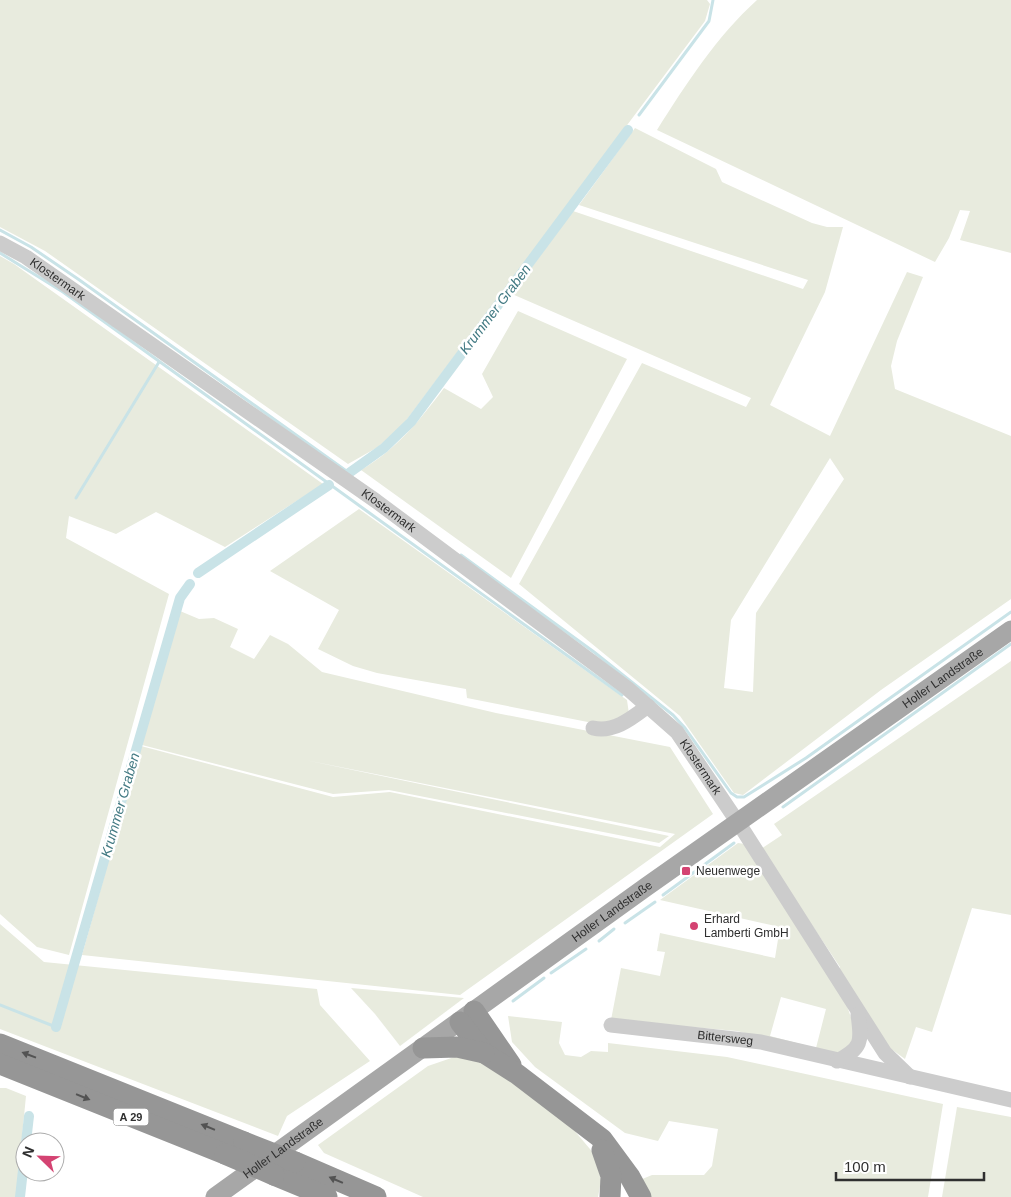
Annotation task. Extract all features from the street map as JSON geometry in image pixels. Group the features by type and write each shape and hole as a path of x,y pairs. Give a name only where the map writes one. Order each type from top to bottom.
{"highway":[{"path":"467,1016 484,1053"},
{"path":"467,1016 517,1074"},
{"name":"A 29","path":"0,1044 295,1162 376,1197"},
{"path":"424,1048 457,1047 484,1053 517,1074 589,1128 612,1151 630,1177 640,1197"},
{"name":"A 29","path":"0,1064 327,1197"},
{"path":"0,1077 37,1079"},
{"path":"589,1128 609,1165 612,1188 610,1197"}],"main road":[{"name":"Holler Landstraße","path":"214,1197 738,822 1011,630"}],"street":[{"name":"Klostermark","path":"0,242 26,257 376,501 648,706 677,732 738,822"},
{"path":"594,728 604,731 630,720 648,706"},
{"path":"738,822 885,1053 910,1077"},
{"path":"837,1061 853,1053 862,1038 856,1009"},
{"name":"Bittersweg","path":"612,1025 761,1042 1011,1100"}],"shaded area":[{"path":"0,0 707,0 710,4 705,21 402,426 378,447 348,464 45,251 0,227"},
{"path":"757,0 1011,0 1011,253 960,240 970,211 960,210 949,238 935,262 657,130 715,45"},
{"path":"635,128 716,169 722,182 812,223 827,227 843,227 825,292 770,405 830,436 907,272 923,277 897,341 891,366 895,389 1011,436 1011,599 881,690 743,795 734,793 680,716 519,584 642,363 746,407 751,398 512,294 573,211 803,289 808,280 579,205","holes":["830,458 844,479 756,613 753,692 724,688 731,620"]},
{"path":"0,256 14,264 323,484 225,547 156,512 116,534 69,516 66,538 169,594 69,955 37,947 0,914"},
{"path":"518,311 627,359 511,578 361,470 386,453 407,434 444,388 481,409 493,397 482,374"},
{"path":"359,509 627,700 629,714 603,725 467,698 466,689 377,673 353,666 318,649 339,610 270,571"},
{"path":"180,611 199,619 214,618 238,629 230,647 254,659 270,635 288,644 322,672 496,713 670,747 713,814 460,995 82,955 141,746 333,797 390,792 660,847 675,834 305,760 669,836 659,843 389,790 333,794 142,745"},
{"path":"1011,661 1011,915 972,908 932,1032 916,1027 905,1059 887,1046 839,972 840,967 761,849 782,835 774,824"},
{"path":"738,843 745,844 846,1003 857,1035 849,1051 838,1057 737,1031 611,1020 621,968 660,976 665,952 657,951 660,933 775,958 780,927 660,900","holes":["781,997 826,1009 816,1048 770,1036"]},
{"path":"0,924 44,962 317,989 320,1005 370,1061 287,1116 278,1136 0,1029"},
{"path":"351,988 464,998 400,1046 375,1014"},
{"path":"508,1016 562,1022 559,1043 565,1055 581,1057 591,1051 608,1052 608,1043 727,1057 943,1104 928,1197 649,1197 640,1180 652,1175 704,1175 712,1166 718,1129 669,1121 658,1141 625,1133 535,1067 512,1042"},
{"path":"463,1054 479,1058 568,1123 595,1155 601,1181 598,1197 423,1197 324,1153 318,1145 428,1066"},
{"path":"0,1088 6,1088 26,1096 22,1132 15,1132 15,1182 17,1182 16,1197 0,1197"},
{"path":"957,1107 1011,1117 1011,1197 942,1197"}],"waterway":[{"name":"Krummer Graben","path":"639,115 709,21 713,0"},
{"name":"Krummer Graben","path":"349,473 384,448 411,422 628,130"},
{"path":"0,230 31,247 78,279 345,470"},
{"path":"0,253 63,292 622,695"},
{"path":"76,498 159,362"},
{"name":"Krummer Graben","path":"198,573 329,485"},
{"path":"461,555 594,652 673,715 685,728 731,793 737,797 744,797 806,758 1011,612"},
{"name":"Krummer Graben","path":"56,1027 180,598 190,584"},
{"path":"783,807 1011,644"},
{"path":"663,895 734,843"},
{"path":"625,923 655,902"},
{"path":"599,941 614,929"},
{"path":"551,973 586,949"},
{"path":"513,1001 544,978"},
{"path":"0,1005 56,1027"},
{"name":"Krummer Graben","path":"27,1132 29,1116"},
{"name":"Krummer Graben","path":"20,1197 22,1182"}],"place":[{"name":"Neuenwege","path":"686,871"},
{"name":"Erhard Lamberti GmbH","path":"694,926"}]}
